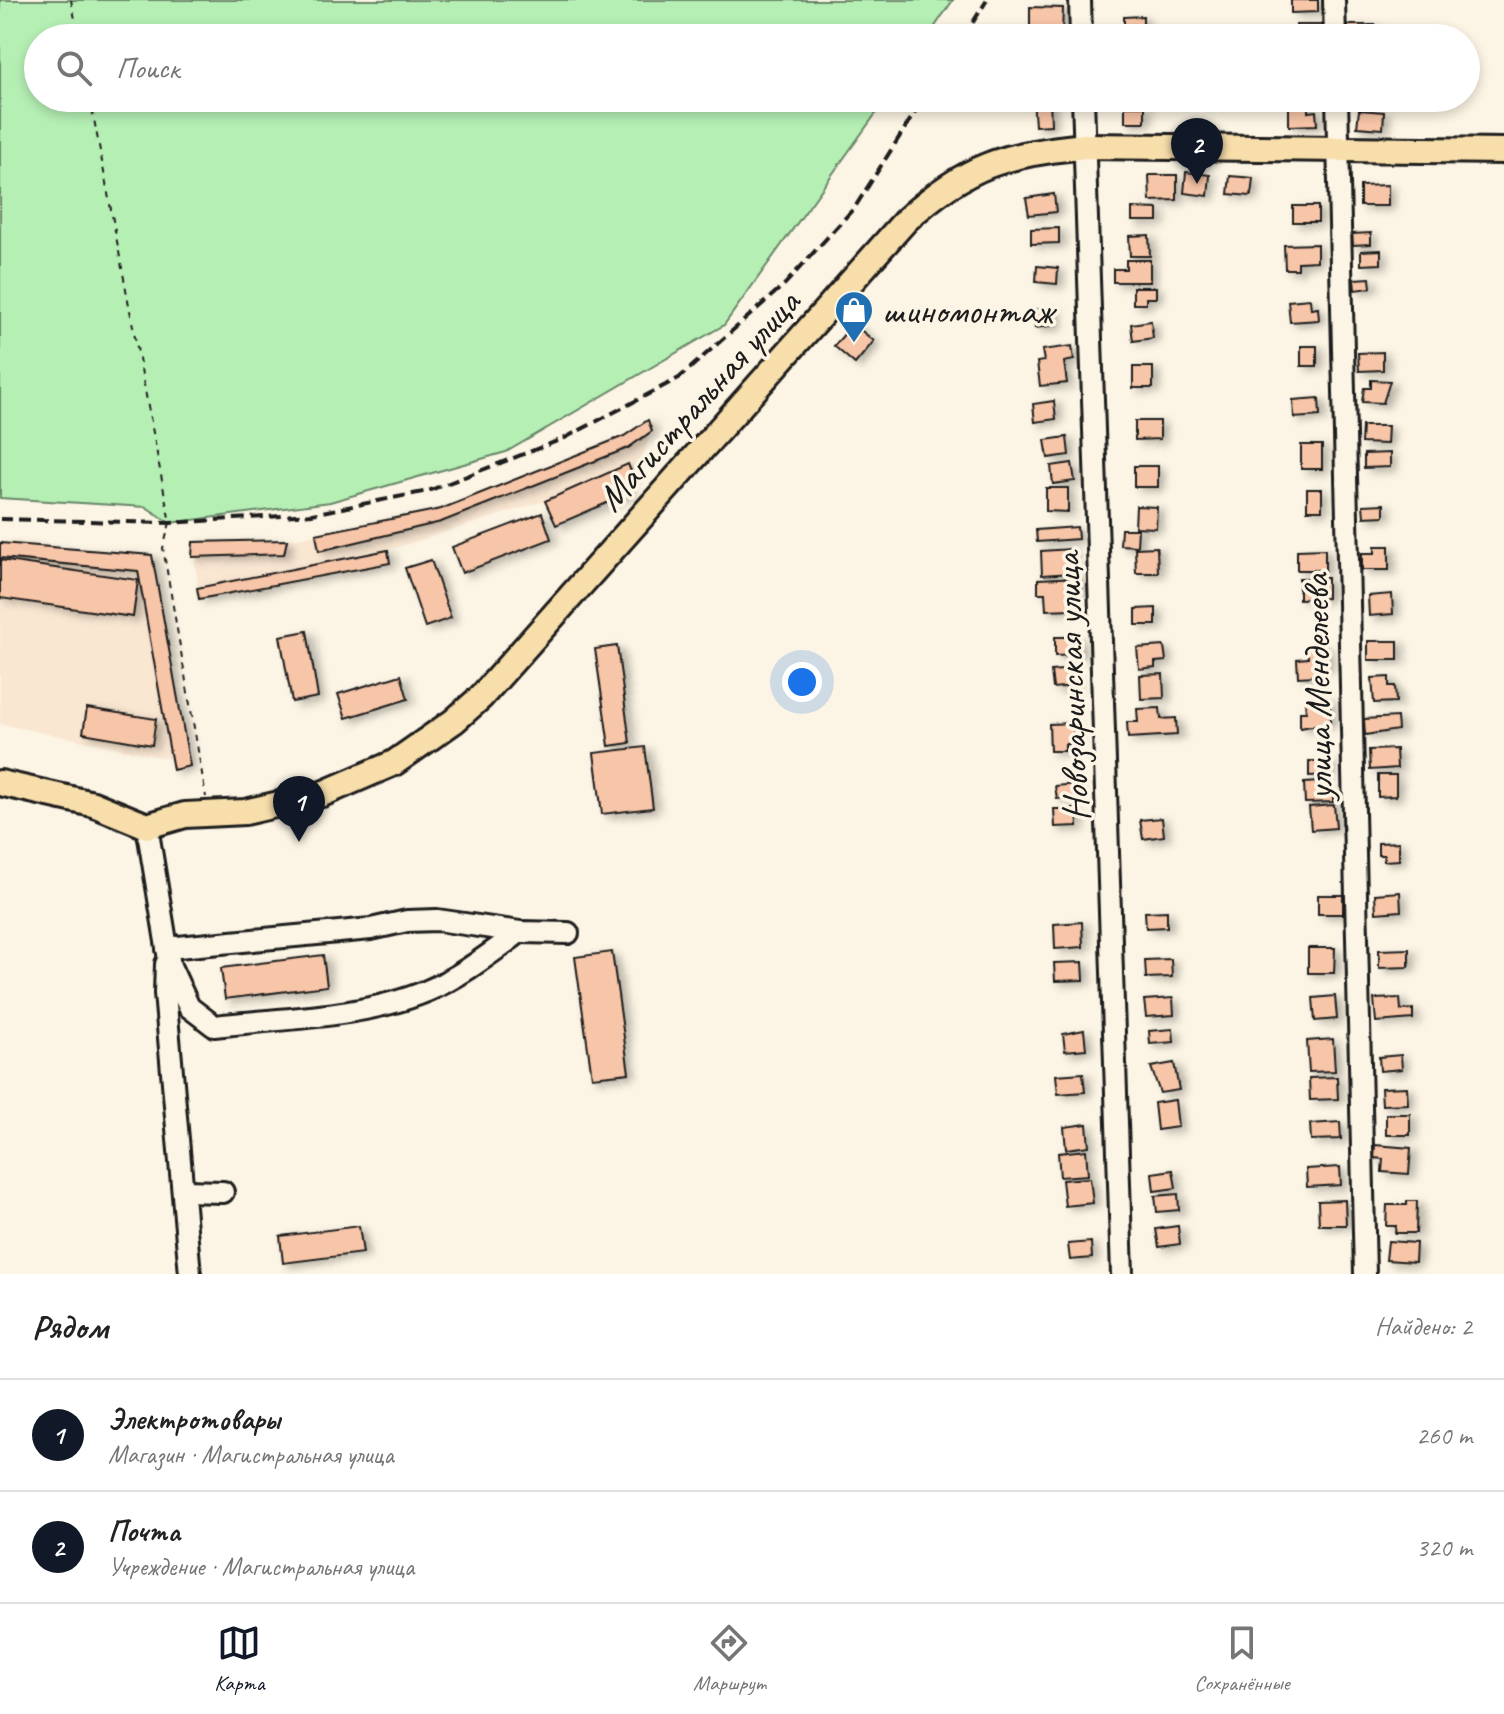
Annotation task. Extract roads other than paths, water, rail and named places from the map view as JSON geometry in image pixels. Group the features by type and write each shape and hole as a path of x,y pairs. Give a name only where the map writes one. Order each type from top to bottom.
{"main road":[{"name":"Магистральная улица","path":"147,826 185,815 209,816 279,806 357,780 394,763 454,721 517,659 906,220 941,188 993,162 1031,152 1085,146 1338,146 1502,151"},
{"path":"0,783 93,804 147,826"}],"street":[{"path":"1080,0 1081,24"},
{"path":"1334,0 1335,24"},
{"name":"Новозаринская улица","path":"1084,112 1111,860 1122,1274"},
{"name":"улица Менделеева","path":"1337,112 1365,1274"},
{"path":"147,826 170,966 189,1007 214,1026 330,1013 426,991 482,959 520,932"},
{"path":"167,948 371,929 407,921 437,920 520,932 568,933"},
{"path":"167,948 165,993 190,1274"},
{"path":"184,1191 223,1192"}],"railway":[{"path":"972,24 987,0"},
{"path":"0,519 170,523 312,514 428,491 565,438 679,378 785,284 855,207 915,112"}],"place":[{"name":"Почта","path":"1197,184"},
{"name":"шиномонтаж","path":"854,344"},
{"name":"Электротовары","path":"299,842"}]}
